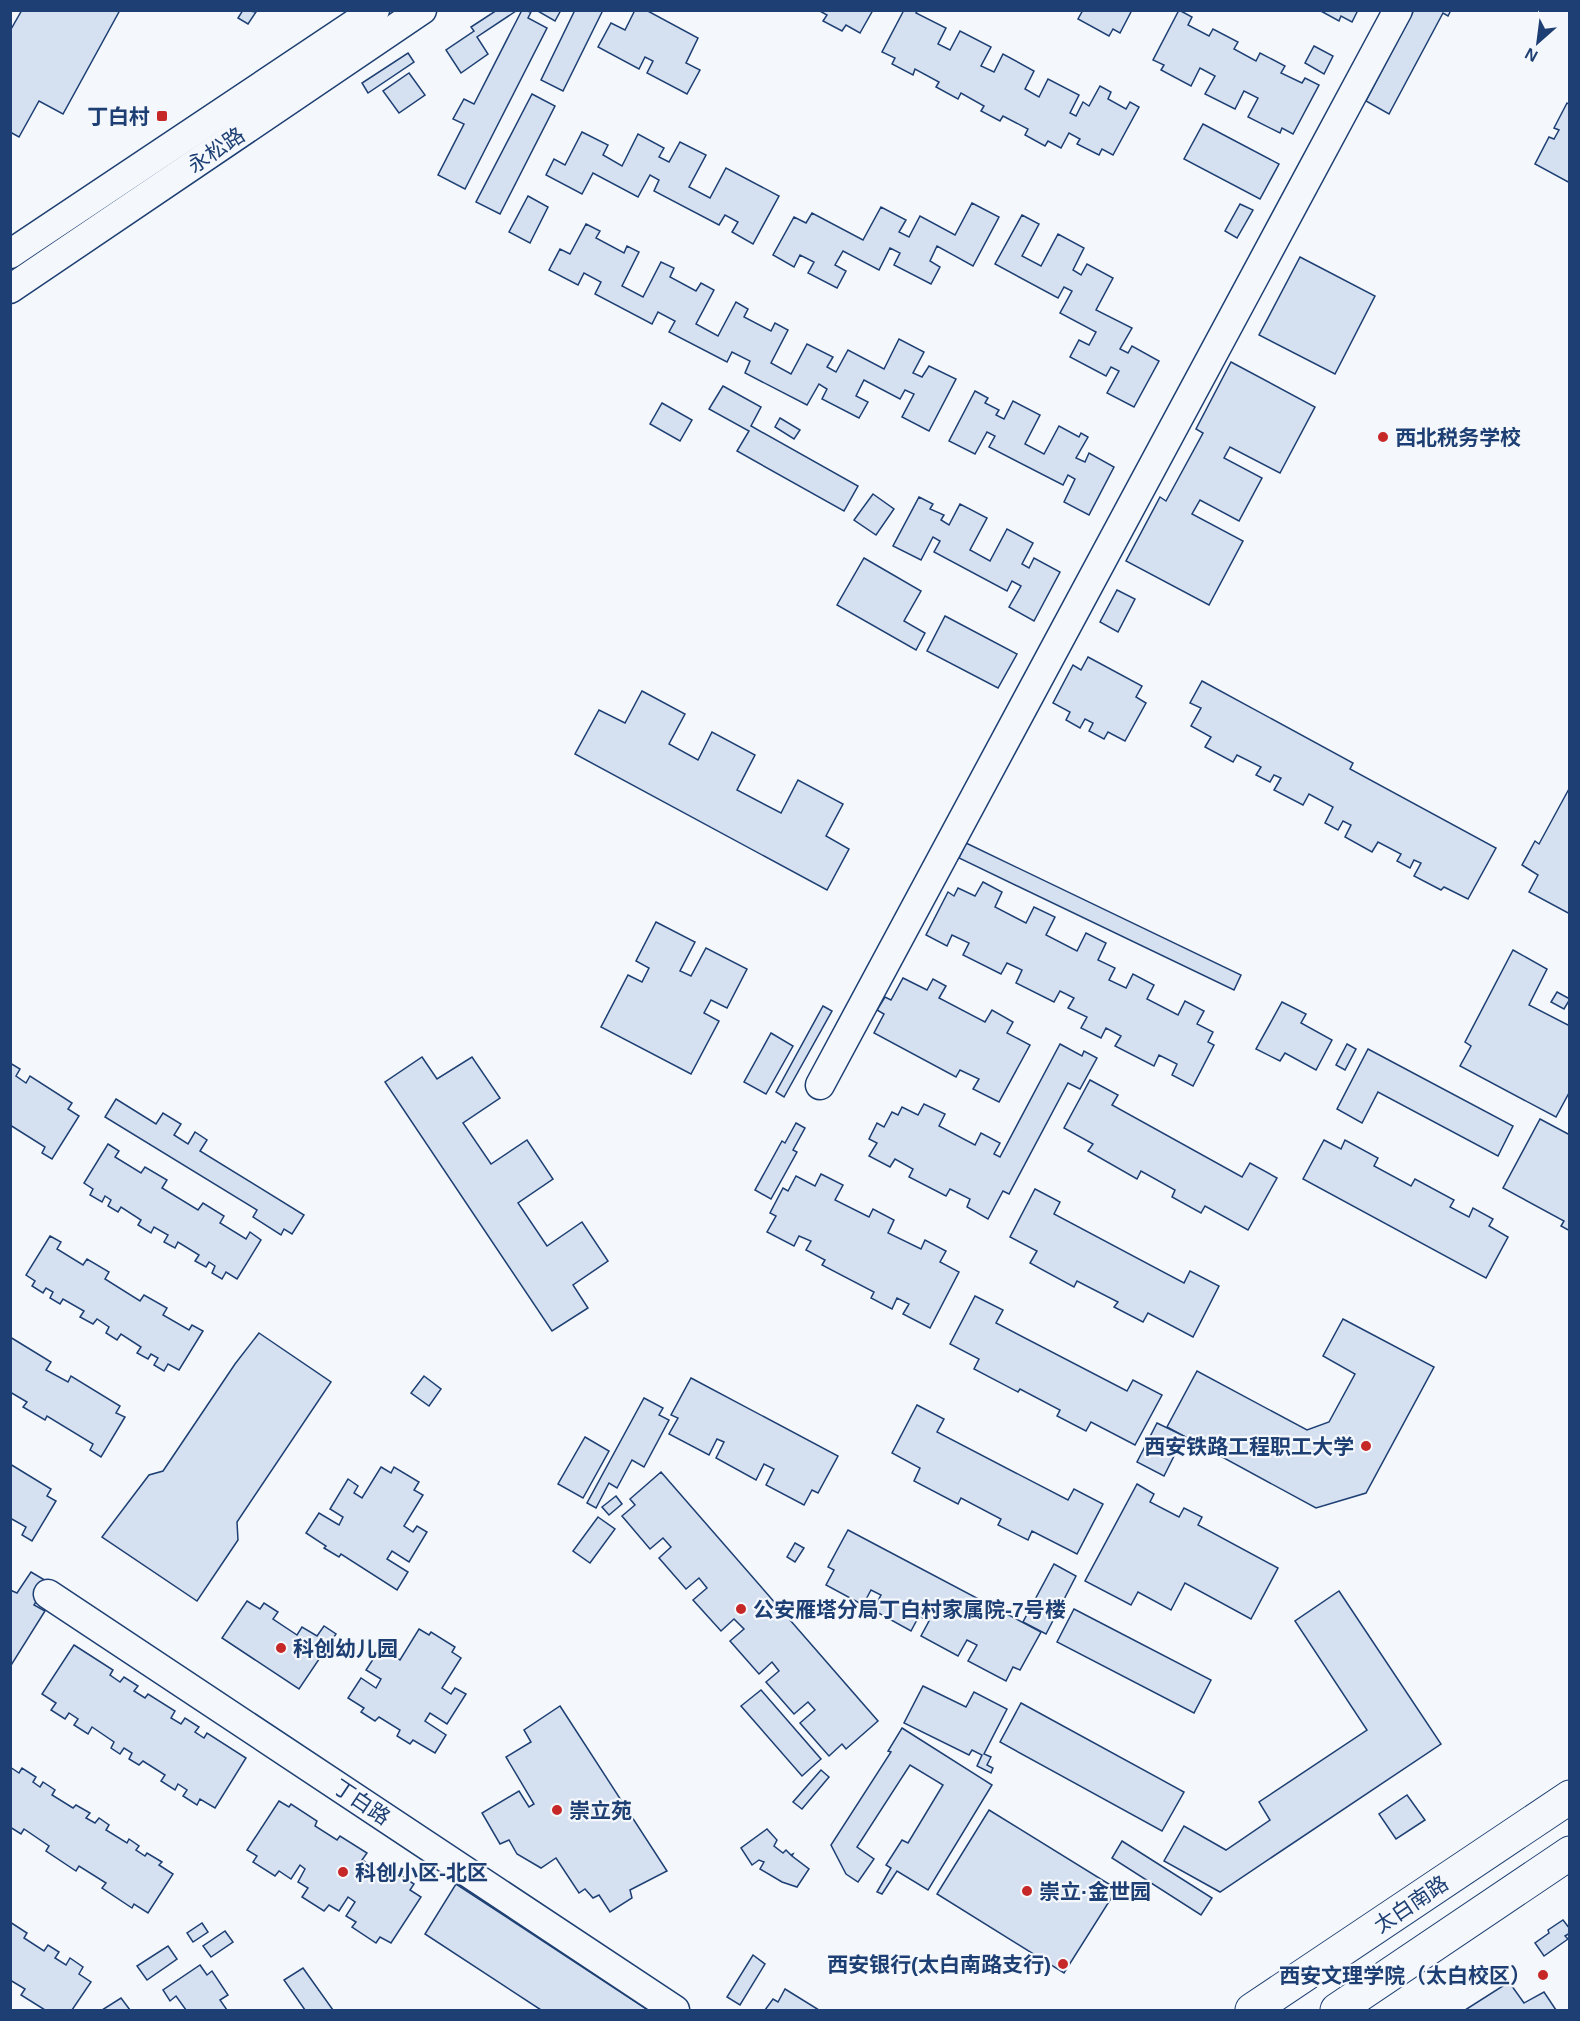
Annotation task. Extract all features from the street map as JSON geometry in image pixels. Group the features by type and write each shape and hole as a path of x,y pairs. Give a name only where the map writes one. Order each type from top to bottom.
{"main road":[{"name":"太白南路","path":"1252,2010 1569,1797"},
{"path":"1337,2010 1569,1853"}],"street":[{"name":"永松路","path":"10,254 375,10"},
{"name":"永松路","path":"10,289 422,10"},
{"path":"820,1085 1398,10"},
{"name":"丁白路","path":"48,1594 675,2010"}],"building":[{"path":"22,10 120,10 63,114 39,101 19,137 10,132 10,31"},
{"path":"243,10 256,12 248,24 238,18"},
{"path":"497,10 516,11 477,37 488,54 461,73 446,50 474,31 471,27"},
{"path":"522,10 531,12 528,18 547,28 465,189 438,175 464,124 453,119 464,99 474,104"},
{"path":"536,10 561,10 555,21"},
{"path":"575,10 603,10 563,91 541,80"},
{"path":"635,10 646,10 698,38 686,63 700,70 687,94 647,73 653,61 645,57 639,69 598,47 611,23 625,30"},
{"path":"818,10 873,10 860,33 846,25 842,31 823,21 827,15"},
{"path":"904,10 918,10 916,13 946,28 938,44 950,50 960,31 991,47 981,66 994,72 1003,54 1034,71 1025,89 1039,97 1048,79 1079,95 1070,113 1076,116 1083,102 1089,106 1100,86 1111,92 1108,99 1126,109 1130,102 1139,107 1113,155 1102,149 1099,155 1077,144 1080,139 1069,133 1061,148 1048,141 1045,146 1025,135 1028,129 1003,116 1000,121 981,111 984,106 961,93 958,99 936,87 939,82 915,69 913,75 892,64 895,58 882,52"},
{"path":"1083,10 1132,10 1120,33 1113,29 1109,36 1078,19"},
{"path":"1179,10 1192,17 1188,25 1209,36 1213,29 1238,42 1234,49 1256,61 1260,53 1285,66 1281,73 1302,83 1305,78 1319,85 1293,134 1282,128 1280,133 1248,117 1258,98 1244,91 1235,109 1205,94 1215,76 1200,68 1191,86 1161,70 1164,65 1153,60"},
{"path":"1319,10 1358,10 1352,22 1341,16 1339,21"},
{"path":"1414,10 1451,10 1448,16 1443,13 1389,114 1366,101"},
{"path":"1314,46 1333,56 1324,74 1305,63"},
{"path":"408,53 414,62 368,93 362,83"},
{"path":"409,73 425,95 399,113 383,91"},
{"path":"532,94 555,106 500,214 476,202"},
{"path":"1567,103 1570,105 1570,183 1535,164 1549,137 1554,139 1559,130 1554,128"},
{"path":"1203,124 1279,164 1260,199 1184,159"},
{"path":"582,132 608,145 603,155 622,166 638,134 664,148 659,157 669,162 680,142 706,155 689,187 710,198 726,168 779,196 753,244 732,232 738,222 725,215 719,225 654,191 659,180 650,175 638,197 593,173 582,194 546,175 554,159 565,165"},
{"path":"528,196 548,207 530,243 509,232"},
{"path":"972,203 999,217 973,266 937,246 930,261 940,267 931,284 894,265 900,253 890,248 879,270 843,251 835,265 846,271 837,288 808,273 814,262 800,255 794,267 773,255 794,217 806,223 812,213 863,240 881,207 906,220 899,232 909,237 920,216 955,235"},
{"path":"1240,204 1253,210 1237,238 1225,231"},
{"path":"1022,215 1039,224 1022,256 1041,266 1058,234 1084,248 1073,270 1081,275 1087,264 1113,278 1096,310 1132,328 1120,349 1128,353 1132,346 1159,361 1134,407 1107,393 1119,371 1111,367 1106,376 1070,357 1079,340 1089,345 1096,332 1060,313 1072,291 1064,287 1058,298 995,264"},
{"path":"586,224 600,231 596,238 624,253 627,246 639,252 622,286 643,297 661,262 674,268 670,277 696,291 701,283 714,290 696,324 718,336 736,302 748,309 744,317 771,331 775,323 788,330 771,363 791,374 807,344 833,357 827,367 836,372 848,350 884,369 899,339 924,352 913,373 922,377 929,366 956,379 929,431 902,417 914,394 905,390 900,399 864,380 856,396 868,402 859,418 822,399 827,389 819,384 807,405 745,373 750,361 732,352 727,362 669,332 675,321 658,312 652,324 595,294 601,282 584,273 578,285 549,270 560,249 570,254"},
{"path":"1300,257 1375,296 1335,374 1259,335"},
{"path":"1231,362 1315,407 1280,473 1230,447 1224,458 1262,478 1239,521 1200,500 1192,514 1243,541 1209,605 1126,561 1160,497 1166,501 1203,433 1196,429"},
{"path":"723,386 761,407 751,426 858,486 844,511 737,451 749,431 709,409"},
{"path":"975,391 988,398 985,403 999,410 996,415 1004,419 1013,401 1040,415 1025,444 1044,454 1059,426 1079,437 1081,433 1088,437 1076,458 1085,462 1089,453 1114,467 1089,515 1064,502 1075,479 1068,475 1063,485 989,447 995,436 987,432 975,454 949,441"},
{"path":"662,403 692,420 680,441 650,424"},
{"path":"780,418 800,430 794,439 775,427"},
{"path":"873,494 894,509 876,535 854,520"},
{"path":"919,497 933,504 930,509 944,515 941,520 949,525 960,504 987,518 970,550 990,561 1007,529 1033,543 1022,564 1029,568 1034,558 1060,572 1034,621 1009,607 1021,586 1012,581 1007,591 934,552 940,541 933,537 921,560 893,546"},
{"path":"864,558 921,591 904,621 925,633 916,650 837,605"},
{"path":"1117,590 1135,599 1118,632 1100,622"},
{"path":"945,616 1017,654 998,688 927,651"},
{"path":"1088,657 1142,686 1136,697 1146,703 1125,741 1108,732 1104,739 1089,731 1093,723 1085,719 1080,728 1066,720 1070,712 1053,703 1073,665 1081,670"},
{"path":"1202,681 1353,763 1350,769 1496,848 1468,899 1444,887 1441,890 1414,876 1421,863 1414,860 1410,868 1397,861 1401,854 1378,842 1372,852 1345,837 1351,825 1343,821 1338,830 1325,823 1333,807 1309,794 1303,805 1274,790 1281,778 1274,775 1270,782 1256,775 1261,767 1237,755 1233,762 1205,747 1211,737 1191,726 1201,708 1190,703"},
{"path":"642,691 685,714 669,744 698,760 712,732 755,755 737,790 781,813 798,780 843,804 826,836 849,849 827,890 575,754 599,710 625,723"},
{"path":"1570,787 1570,914 1529,892 1538,875 1522,865 1535,841 1539,844"},
{"path":"966,843 1241,975 1234,990 959,858"},
{"path":"983,882 1002,892 995,907 1026,923 1034,907 1055,917 1046,935 1077,951 1086,933 1106,943 1098,960 1115,968 1109,980 1126,988 1133,974 1154,985 1147,999 1178,1015 1185,1001 1204,1011 1197,1024 1213,1032 1208,1042 1214,1045 1193,1086 1172,1075 1177,1064 1159,1055 1154,1066 1115,1046 1121,1036 1106,1028 1101,1038 1081,1028 1087,1017 1068,1008 1074,998 1060,991 1054,1002 1016,983 1022,970 1007,963 1001,974 963,955 969,943 952,935 947,946 926,935 948,892 954,896 958,888 975,896"},
{"path":"656,922 695,942 680,971 691,976 706,948 747,969 727,1008 711,1000 704,1013 719,1021 691,1074 601,1027 628,975 642,982 649,968 636,961"},
{"path":"1513,950 1547,969 1529,1005 1570,1026 1570,1091 1556,1117 1460,1066 1471,1046 1465,1042"},
{"path":"903,978 927,990 933,979 946,986 939,998 985,1022 992,1010 1013,1022 1007,1033 1030,1045 999,1102 973,1089 979,1079 960,1070 956,1077 874,1033 884,1014 877,1010 885,997 891,1000"},
{"path":"1557,992 1570,999 1564,1009 1551,1002"},
{"path":"1282,1002 1306,1014 1301,1023 1332,1040 1316,1070 1285,1053 1280,1061 1256,1049"},
{"path":"823,1006 832,1011 784,1097 776,1092"},
{"path":"771,1033 793,1046 766,1094 744,1082"},
{"path":"1060,1044 1082,1056 1084,1051 1097,1058 1080,1089 1068,1083 1009,1194 1003,1191 988,1219 967,1207 970,1199 950,1189 946,1196 909,1177 913,1169 895,1159 890,1167 869,1156 877,1143 869,1139 877,1123 884,1127 892,1112 898,1115 902,1107 918,1115 924,1104 945,1114 939,1126 975,1145 981,1133 1000,1143 994,1154 1000,1157"},
{"path":"1347,1044 1356,1049 1345,1070 1336,1065"},
{"path":"1368,1049 1513,1126 1498,1156 1378,1092 1362,1123 1337,1109"},
{"path":"422,1057 437,1079 472,1057 500,1098 463,1123 491,1164 527,1140 553,1179 518,1203 547,1246 582,1222 608,1261 573,1285 588,1308 552,1331 385,1082"},
{"path":"10,1063 20,1069 16,1076 26,1083 30,1076 72,1103 68,1109 79,1116 52,1159 42,1153 45,1147 10,1125"},
{"path":"1090,1080 1118,1095 1112,1105 1242,1177 1250,1163 1277,1178 1248,1230 1205,1206 1201,1213 1172,1197 1175,1190 1141,1171 1137,1179 1088,1151 1093,1144 1064,1128"},
{"path":"116,1099 156,1124 163,1113 181,1124 174,1135 188,1144 195,1132 207,1140 200,1151 304,1215 292,1234 284,1229 281,1235 253,1217 257,1210 105,1117"},
{"path":"1540,1119 1570,1135 1570,1231 1561,1226 1564,1221 1503,1188"},
{"path":"796,1123 805,1128 793,1150 797,1152 771,1199 755,1190 782,1141 785,1143"},
{"path":"1324,1140 1341,1149 1345,1140 1378,1158 1374,1166 1411,1186 1415,1179 1454,1200 1450,1207 1469,1217 1473,1208 1493,1219 1489,1226 1508,1237 1486,1278 1303,1179"},
{"path":"108,1144 119,1151 115,1157 141,1173 145,1167 167,1180 162,1188 198,1210 203,1203 224,1216 220,1223 246,1239 250,1232 261,1240 237,1279 226,1272 222,1279 212,1273 215,1266 209,1262 206,1267 195,1261 199,1255 178,1242 175,1248 164,1242 168,1235 154,1227 151,1233 138,1225 141,1220 121,1207 118,1212 108,1206 111,1200 105,1196 102,1202 90,1195 93,1189 84,1183"},
{"path":"821,1174 843,1185 835,1200 869,1217 873,1209 894,1220 888,1233 921,1249 925,1240 946,1251 940,1262 959,1272 930,1328 903,1314 909,1304 897,1298 892,1309 871,1298 874,1292 822,1265 825,1260 806,1250 811,1241 799,1236 794,1246 767,1232 776,1216 770,1213 783,1188 788,1191 796,1176 815,1186"},
{"path":"1035,1189 1060,1202 1054,1214 1184,1283 1190,1271 1219,1286 1193,1337 1148,1313 1143,1322 1114,1307 1118,1302 1077,1281 1074,1287 1030,1263 1037,1251 1010,1237"},
{"path":"50,1236 61,1242 57,1249 83,1265 87,1259 109,1272 105,1279 140,1301 144,1295 167,1308 163,1315 189,1330 192,1325 203,1331 179,1370 168,1364 164,1371 154,1365 158,1358 151,1354 148,1359 137,1353 141,1347 121,1334 117,1340 106,1333 109,1327 97,1319 93,1324 80,1317 84,1311 63,1299 60,1304 50,1298 53,1292 46,1288 43,1293 32,1286 35,1281 26,1275"},
{"path":"975,1296 1003,1310 996,1323 1127,1391 1133,1380 1162,1395 1135,1445 1091,1422 1086,1431 1057,1416 1060,1410 1020,1389 1018,1392 974,1369 979,1359 950,1344"},
{"path":"1343,1319 1434,1367 1366,1493 1316,1508 1167,1427 1197,1371 1307,1430 1329,1422 1355,1374 1323,1356"},
{"path":"259,1333 331,1382 237,1522 238,1540 197,1601 102,1537 149,1475 163,1471 235,1364"},
{"path":"10,1337 51,1362 46,1370 68,1382 71,1376 120,1406 116,1413 125,1417 101,1457 90,1450 93,1444 47,1416 45,1420 23,1407 27,1402 10,1392"},
{"path":"424,1376 441,1389 429,1406 411,1393"},
{"path":"691,1378 838,1456 818,1493 812,1490 804,1505 766,1485 774,1469 764,1464 756,1480 716,1458 724,1442 717,1439 709,1455 669,1434 678,1418 671,1415"},
{"path":"644,1398 663,1408 659,1415 669,1420 644,1467 632,1460 617,1488 609,1483 596,1508 587,1503"},
{"path":"917,1405 944,1419 937,1432 1068,1500 1074,1489 1103,1504 1077,1554 1032,1531 1028,1540 998,1525 1001,1519 961,1498 958,1504 914,1481 920,1468 892,1453"},
{"path":"1157,1423 1184,1436 1164,1476 1137,1462"},
{"path":"585,1437 609,1451 583,1498 558,1484"},
{"path":"10,1464 51,1489 47,1496 56,1501 32,1541 22,1535 26,1527 10,1518"},
{"path":"381,1467 391,1473 394,1467 419,1482 414,1490 423,1495 404,1526 413,1532 417,1526 427,1532 409,1562 392,1551 387,1559 408,1572 397,1590 341,1554 339,1557 324,1548 326,1546 306,1533 319,1513 339,1525 343,1517 330,1509 348,1479 358,1486 354,1493 362,1498"},
{"name":"公安雁塔分局丁白村家属院-7号楼","path":"661,1472 878,1721 846,1749 842,1744 829,1756 800,1723 815,1710 808,1702 794,1714 766,1682 779,1671 772,1662 759,1674 730,1641 744,1629 734,1619 721,1631 693,1600 707,1588 699,1578 686,1589 659,1558 671,1547 663,1538 650,1549 622,1516 635,1505 630,1499"},
{"path":"1137,1484 1154,1494 1150,1502 1179,1517 1184,1508 1202,1517 1198,1525 1278,1568 1251,1619 1185,1583 1171,1610 1138,1592 1131,1605 1085,1581"},
{"path":"616,1496 622,1504 609,1515 602,1507"},
{"path":"598,1517 615,1529 590,1563 573,1551"},
{"path":"848,1530 1041,1632 1020,1670 1013,1667 1006,1681 968,1661 977,1645 967,1640 958,1656 921,1636 929,1621 919,1616 911,1631 873,1610 881,1595 871,1590 863,1605 826,1585 834,1570 828,1567"},
{"path":"795,1543 804,1548 795,1562 787,1557"},
{"path":"1054,1564 1076,1576 1046,1634 1023,1622"},
{"path":"31,1572 48,1582 34,1605 45,1611 10,1667 10,1590 17,1593"},
{"path":"1339,1591 1441,1744 1220,1892 1164,1861 1184,1826 1226,1850 1270,1820 1259,1802 1367,1730 1295,1621"},
{"path":"247,1601 260,1609 264,1603 278,1612 273,1619 297,1635 302,1627 317,1636 324,1626 336,1634 299,1689 222,1638"},
{"path":"1074,1609 1211,1680 1194,1713 1057,1642"},
{"path":"419,1629 429,1635 431,1632 455,1647 452,1652 461,1658 442,1688 451,1694 455,1688 466,1694 447,1724 430,1713 425,1721 446,1735 435,1753 413,1740 410,1744 397,1736 400,1730 379,1717 375,1721 361,1712 364,1708 348,1698 361,1678 376,1688 381,1679 366,1670 385,1641 396,1648 392,1655 400,1660"},
{"path":"74,1645 113,1670 110,1675 120,1682 124,1677 138,1686 134,1691 145,1698 148,1694 175,1711 171,1718 181,1724 185,1718 199,1727 195,1732 204,1738 207,1733 246,1758 215,1808 200,1799 197,1805 183,1796 187,1790 178,1784 175,1790 161,1781 165,1775 143,1761 139,1765 129,1759 132,1753 124,1748 120,1754 111,1748 114,1742 92,1727 88,1734 74,1725 78,1719 69,1713 65,1719 51,1710 56,1703 42,1694"},
{"path":"923,1686 966,1707 974,1692 1007,1709 984,1754 991,1757 987,1765 993,1768 991,1773 977,1766 982,1755 972,1750 969,1755 904,1723"},
{"path":"761,1690 821,1759 802,1776 741,1706"},
{"path":"1021,1703 1184,1792 1162,1831 1000,1742"},
{"name":"崇立苑","path":"560,1706 667,1871 630,1890 632,1898 610,1912 599,1895 593,1898 585,1889 579,1893 556,1858 541,1868 517,1854 509,1840 500,1844 482,1813 519,1791 529,1807 534,1804 506,1757 531,1742 524,1730"},
{"path":"902,1728 992,1785 928,1890 897,1871 882,1894 877,1892 891,1868 886,1865 902,1840 908,1843 943,1785 910,1765 857,1847 874,1859 858,1882 846,1874 831,1845 891,1752 888,1751"},
{"path":"10,1767 19,1773 22,1768 36,1777 33,1782 40,1787 43,1782 55,1790 52,1795 73,1808 76,1805 90,1813 86,1818 95,1823 99,1818 109,1825 106,1830 127,1843 129,1839 139,1846 136,1850 145,1856 147,1853 162,1862 159,1865 173,1874 148,1913 134,1904 132,1908 102,1888 106,1883 79,1866 76,1871 46,1851 49,1846 24,1829 21,1834 10,1827"},
{"path":"821,1770 829,1777 802,1809 793,1802"},
{"path":"1407,1795 1425,1820 1396,1839 1379,1814"},
{"name":"科创小区-北区","path":"279,1801 289,1807 291,1804 317,1821 315,1826 337,1840 340,1836 367,1853 362,1860 384,1873 388,1867 414,1884 410,1890 421,1897 391,1943 380,1937 376,1943 352,1927 356,1922 346,1916 355,1902 348,1897 339,1911 329,1905 324,1911 302,1897 308,1888 298,1882 305,1869 300,1865 291,1879 279,1871 275,1876 253,1862 257,1856 247,1850"},
{"name":"崇立·金世园","path":"989,1810 1117,1889 1064,1973 937,1894"},
{"path":"767,1829 777,1840 774,1846 783,1853 786,1850 791,1855 793,1854 792,1856 809,1869 797,1887 782,1882 760,1869 764,1862 759,1860 752,1865 741,1848"},
{"path":"1122,1841 1212,1898 1201,1915 1112,1858"},
{"path":"456,1884 648,2010 541,2010 425,1934"},
{"path":"1563,1920 1570,1929 1570,1933 1565,1936 1568,1939 1544,1956 1535,1943"},
{"path":"10,1922 27,1933 24,1938 44,1951 48,1945 59,1952 55,1958 66,1965 70,1958 83,1967 79,1974 91,1982 72,2010 45,2010 21,1995 25,1989 10,1980"},
{"path":"202,1923 208,1932 193,1942 187,1933"},
{"path":"225,1931 233,1942 211,1957 203,1946"},
{"path":"168,1946 177,1959 147,1980 137,1966"},
{"path":"753,1955 765,1964 740,2005 727,1997"},
{"path":"200,1965 207,1975 212,1971 228,1995 220,2000 227,2010 186,2010 176,1996 170,2001 163,1990"},
{"path":"303,1968 333,2010 305,2010 284,1980"},
{"path":"1509,1982 1524,2003 1544,1992 1556,2010 1465,2010"},
{"path":"785,1989 819,2010 765,2010 773,1999 778,2002"},
{"path":"121,1998 130,2010 102,2010"}],"place":[{"name":"丁白村","path":"162,116"},
{"name":"西北税务学校","path":"1383,437"},
{"name":"西安铁路工程职工大学","path":"1366,1446"},
{"name":"公安雁塔分局丁白村家属院-7号楼","path":"741,1609"},
{"name":"科创幼儿园","path":"281,1648"},
{"name":"崇立苑","path":"557,1810"},
{"name":"科创小区-北区","path":"343,1872"},
{"name":"崇立·金世园","path":"1027,1891"},
{"name":"西安银行(太白南路支行)","path":"1063,1964"},
{"name":"西安文理学院（太白校区）","path":"1543,1975"}]}
